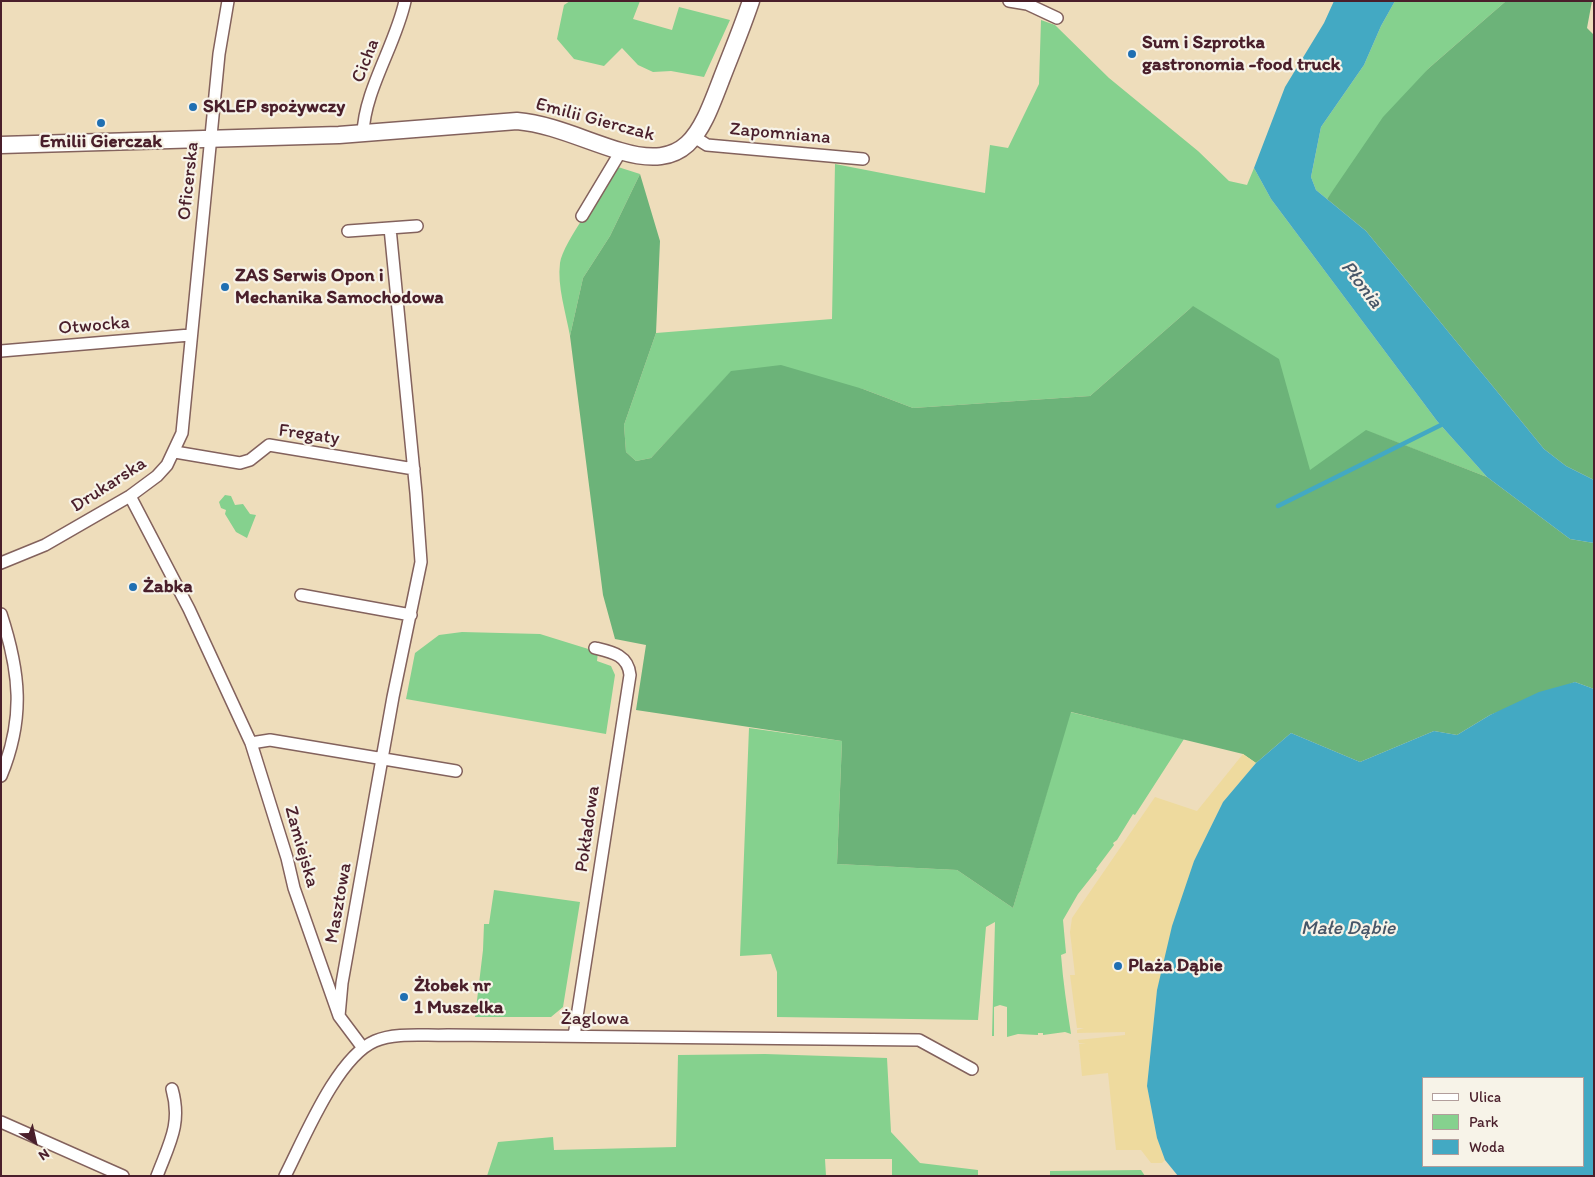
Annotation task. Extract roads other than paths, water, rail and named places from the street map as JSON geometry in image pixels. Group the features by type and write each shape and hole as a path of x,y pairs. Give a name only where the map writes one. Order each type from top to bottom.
{"street":[{"name":"Oficerska","path":"190,335 212,138 219,54 228,1"},
{"name":"Cicha","path":"363,134 366,111 399,26 405,1"},
{"name":"Emilii Gierczak","path":"1,145 363,134 517,121 543,126 621,152 650,157 668,156 684,148 696,138 707,118 751,1"},
{"path":"1009,1 1027,4 1058,18"},
{"name":"Zapomniana","path":"696,138 707,145 863,159"},
{"path":"582,216 621,152"},
{"path":"348,231 417,226"},
{"path":"301,595 411,615 421,562 414,469 390,228"},
{"name":"Otwocka","path":"1,351 190,335"},
{"name":"Drukarska","path":"1,563 45,544 130,496 157,476 175,452 182,433 190,335"},
{"name":"Fregaty","path":"175,452 240,462 250,460 269,445 414,469"},
{"name":"Zamiejska","path":"130,496 180,590 251,743 287,858 294,888 339,1016"},
{"path":"1,614 11,645 18,681 14,730 1,776"},
{"name":"Masztowa","path":"339,1016 342,982 382,758 411,615"},
{"name":"Pokładowa","path":"574,1036 630,675 628,666 622,656 595,648"},
{"path":"251,743 270,740 456,771"},
{"path":"339,1016 362,1048"},
{"name":"Żaglowa","path":"285,1176 339,1074 362,1048 391,1037 448,1035 918,1040 972,1069"},
{"path":"157,1176 176,1125 177,1112 172,1089"},
{"path":"1,1122 123,1176"}],"water":[{"name":"Płonia","path":"1334,1 1395,1 1381,26 1364,65 1321,127 1311,177 1316,190 1366,231 1544,449 1566,466 1594,480 1594,543 1570,539 1487,477 1437,421 1271,199 1254,168 1285,87 1324,23"},
{"name":"Małe Dąbie","path":"1575,682 1594,689 1594,1176 1178,1176 1165,1160 1157,1138 1147,1086 1157,990 1172,926 1194,861 1223,802 1256,763 1291,733 1360,762 1434,731 1457,735 1490,715 1539,692"}],"waterway":[{"path":"1278,506 1441,425"}],"place":[{"name":"Sum i Szprotka gastronomia -food truck","path":"1132,54"},
{"name":"SKLEP spożywczy","path":"193,107"},
{"name":"Emilii Gierczak","path":"101,123"},
{"name":"ZAS Serwis Opon i Mechanika Samochodowa","path":"225,287"},
{"name":"Żabka","path":"133,587"},
{"name":"Plaża Dąbie","path":"1118,966"},
{"name":"Żłobek nr 1 Muszelka","path":"404,997"}]}
